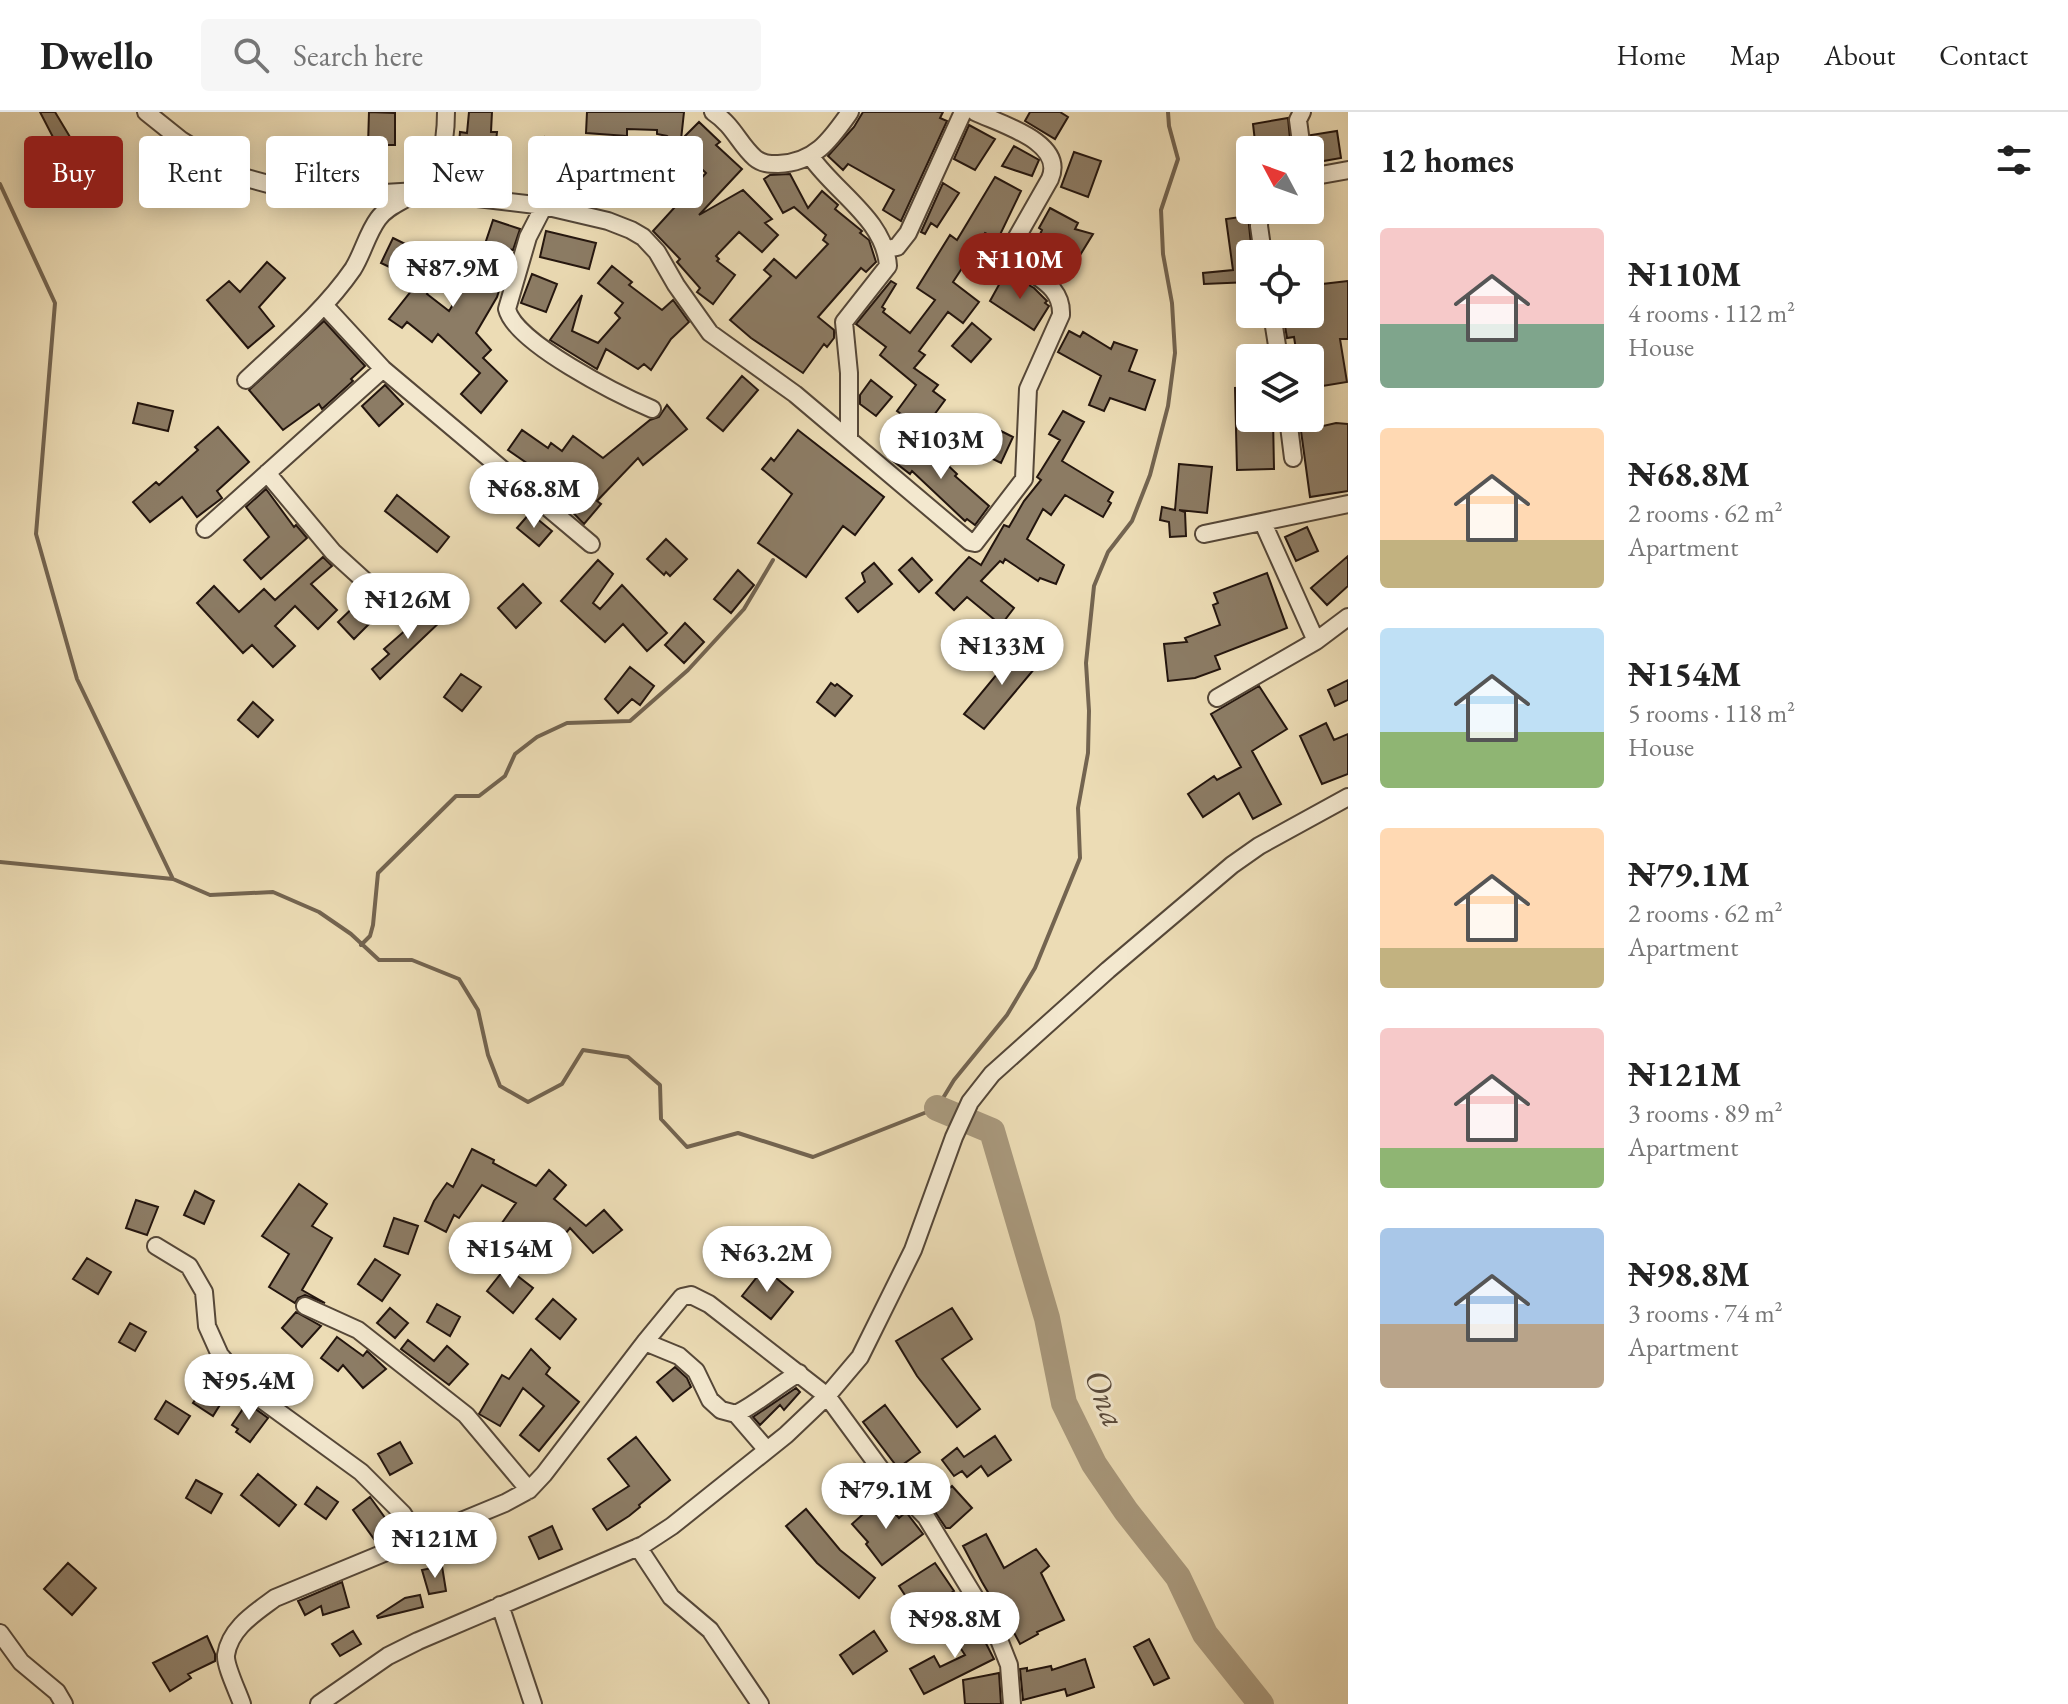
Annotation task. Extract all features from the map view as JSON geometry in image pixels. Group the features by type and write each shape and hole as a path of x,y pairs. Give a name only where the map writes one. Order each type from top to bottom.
{"street":[{"path":"146,112 181,140 239,176 316,197 404,192"},
{"path":"445,136 446,112"},
{"path":"713,112 734,129 756,159 767,164 783,164 811,157 824,147 850,112"},
{"path":"887,249 897,247 908,233 963,112"},
{"path":"553,208 608,221 643,237 657,252 710,333 795,394 970,542 975,543 1024,479 1028,389 1061,315 1062,303 1048,283 1015,260 1013,244 1054,169 1045,148 1030,137 975,112"},
{"path":"1300,136 1298,120 1302,112"},
{"path":"811,157 822,173 878,232 887,249 888,266 844,322 849,373 849,438"},
{"path":"1324,174 1348,170"},
{"path":"246,380 324,305 354,267 377,220 386,209 404,199"},
{"path":"543,208 533,223 507,309 510,320 525,336 560,360 652,409"},
{"path":"324,305 383,369 591,544"},
{"path":"205,529 383,369"},
{"path":"1290,432 1293,458"},
{"path":"267,473 333,552 400,613"},
{"path":"1204,534 1348,504"},
{"path":"1263,523 1316,641"},
{"path":"1217,698 1316,641 1348,617"},
{"path":"319,1704 388,1656 638,1547 672,1526 767,1450 827,1396 860,1357 913,1250 970,1102 992,1074 1232,865 1259,846 1348,797"},
{"path":"156,1246 189,1266 204,1292 207,1326 220,1355 251,1392 361,1472 403,1514 418,1538"},
{"path":"242,1704 226,1657 233,1637 246,1619 275,1598 505,1503 529,1490 682,1297 691,1295 709,1304 827,1396 885,1475 938,1532 996,1632 1009,1665 1012,1704"},
{"path":"305,1306 358,1330 466,1415 529,1490"},
{"path":"645,1342 679,1356 696,1371 706,1393 716,1405 721,1410 736,1414 767,1450"},
{"path":"736,1414 760,1403 779,1385 799,1373"},
{"path":"638,1547 671,1597 710,1630 760,1704"},
{"path":"500,1605 533,1704"},
{"path":"0,1633 21,1662 57,1692 64,1704"}],"building":[{"path":"40,112 55,112 69,136 52,136"},
{"path":"369,112 395,113 395,145 388,145 388,136 368,136"},
{"path":"469,112 492,112 491,132 497,132 497,136 460,136 460,132 467,133"},
{"path":"587,112 684,112 681,136 657,134 657,130 627,129 627,136 586,133"},
{"path":"863,112 943,112 940,118 947,121 901,221 883,210 894,190 848,164 843,170 828,156"},
{"path":"1030,112 1060,112 1068,117 1055,139 1025,121"},
{"path":"1288,118 1290,136 1254,136 1253,124"},
{"path":"699,122 720,142 716,145 742,169 699,215 743,190 772,219 765,223 778,235 762,252 739,232 716,256 717,261 735,275 713,304 697,292 700,288 677,262 680,259 653,231 674,208 703,208 703,176 706,173 703,170 703,136 685,136"},
{"path":"969,125 995,139 975,170 954,159"},
{"path":"1337,131 1341,158 1324,161 1324,136 1311,135"},
{"path":"1014,146 1039,160 1032,176 1002,166"},
{"path":"1074,152 1101,161 1088,197 1061,187"},
{"path":"790,174 808,208 822,191 838,205 835,209 869,240 876,262 866,272 861,268 818,317 834,330 834,338 827,347 824,344 803,373 730,320 771,276 764,270 774,259 796,278 828,244 823,240 826,235 794,207 783,213 764,179 770,175"},
{"path":"995,177 1021,191 998,239 985,233 953,282 979,302 963,323 948,312 919,351 925,355 914,368 938,385 933,391 945,400 923,430 897,411 916,385 880,355 886,347 856,324 891,281 896,284 882,307 885,309 883,312 910,333 935,300 917,288 950,235 957,240"},
{"path":"943,183 959,193 937,227 931,223 925,234 921,232"},
{"path":"1050,208 1078,223 1075,229 1093,234 1074,265 1060,262 1058,266 1031,254 1042,230 1039,228"},
{"path":"1236,218 1236,224 1249,224 1251,240 1236,240 1236,283 1204,284 1203,273 1233,270 1226,219"},
{"path":"493,220 520,229 513,250 485,244"},
{"path":"546,231 596,243 589,269 540,257"},
{"path":"393,238 442,262 427,294 449,311 468,280 446,273 455,245 507,265 497,297 476,333 491,350 483,358 507,381 481,413 461,394 480,373 438,334 432,342 407,322 402,328 389,319 419,281 381,263"},
{"path":"267,262 285,278 259,307 274,326 248,348 207,300 229,281 240,292"},
{"path":"612,266 632,282 629,285 662,310 673,300 689,322 671,339 651,370 644,364 638,369 606,349 597,369 550,340 582,295 572,331 598,343 620,318 615,313 623,303 598,283"},
{"path":"1006,272 1034,288 1047,301 1045,303 1049,306 1034,330 990,301"},
{"path":"532,274 557,284 546,312 521,303"},
{"path":"1348,281 1348,339 1340,339 1347,382 1324,386 1324,344 1295,344 1294,337 1287,338 1285,328 1324,328 1324,284"},
{"path":"324,321 365,366 322,409 319,404 283,430 249,390"},
{"path":"972,323 991,339 971,362 952,346"},
{"path":"1069,331 1080,337 1083,332 1111,349 1114,342 1137,350 1129,371 1155,380 1145,410 1110,398 1104,411 1089,405 1101,376 1058,352"},
{"path":"742,376 758,390 723,431 707,418"},
{"path":"871,380 892,397 876,416 860,404 860,395"},
{"path":"385,385 403,404 379,426 362,406"},
{"path":"138,403 173,411 168,431 133,423"},
{"path":"667,405 687,429 643,465 638,458 597,501 601,504 584,524 557,496 554,499 543,489 546,486 540,480 544,475 508,450 522,430 548,448 551,443 562,451 573,436 603,458 650,420 659,417"},
{"path":"1063,411 1084,422 1062,461 1113,492 1108,501 1111,503 1103,517 1065,495 1051,515 1043,509 1027,539 1064,565 1056,584 1040,578 1038,581 1005,559 1003,563 1000,561 981,581 1014,608 1001,625 967,597 954,610 936,593 969,557 981,565 1004,525 1009,527 1041,480 1037,477 1060,440 1049,434"},
{"path":"1348,424 1348,491 1310,497 1301,432 1324,432 1324,426"},
{"path":"989,425 1013,437 1001,463 976,451"},
{"path":"218,427 249,462 217,491 222,498 197,517 182,497 150,522 133,502 156,482 159,485"},
{"path":"798,430 884,497 855,535 843,526 806,577 758,543 792,494 762,469 771,458 774,461"},
{"path":"1236,432 1273,432 1274,469 1237,470"},
{"path":"910,438 933,456 935,453 957,474 955,476 989,506 975,525 967,519 965,521 912,471 910,474 892,460"},
{"path":"1179,464 1212,467 1207,513 1179,510 1185,512 1186,536 1170,537 1169,522 1160,520 1162,507 1175,510"},
{"path":"266,489 294,527 296,525 307,538 261,579 244,560 269,537 246,507"},
{"path":"397,495 449,537 437,552 385,511"},
{"path":"530,513 552,531 539,546 517,528"},
{"path":"1307,527 1318,551 1296,561 1285,537"},
{"path":"666,539 687,559 670,576 666,572 664,575 647,559"},
{"path":"1348,556 1348,586 1327,605 1311,588"},
{"path":"323,557 332,566 311,584 337,610 318,629 295,606 275,626 295,646 273,667 252,645 243,653 197,603 214,586 239,612 264,589 275,600"},
{"path":"912,558 932,580 919,592 899,570"},
{"path":"598,560 613,574 593,603 600,609 622,585 667,633 647,651 623,624 605,642 561,601"},
{"path":"874,563 892,584 858,612 846,598 865,582 862,573"},
{"path":"738,570 754,585 731,613 714,599"},
{"path":"1267,573 1287,628 1215,656 1220,669 1195,678 1168,681 1164,644 1187,642 1185,638 1220,625 1213,605 1218,603 1214,593"},
{"path":"523,584 541,603 516,628 498,608"},
{"path":"364,597 380,613 354,639 338,622"},
{"path":"432,607 444,618 380,679 372,669 389,654 384,649"},
{"path":"685,623 704,642 684,663 665,645"},
{"path":"1021,645 1040,662 984,729 964,714"},
{"path":"630,667 654,686 640,705 632,699 618,713 605,699"},
{"path":"461,674 481,687 462,711 444,697"},
{"path":"1348,680 1348,700 1335,706 1328,690"},
{"path":"831,683 852,696 835,716 817,702"},
{"path":"1259,686 1287,729 1252,751 1281,804 1253,819 1239,793 1203,817 1188,794 1214,776 1217,780 1241,767 1211,714"},
{"path":"253,702 273,720 258,737 238,720"},
{"path":"1326,723 1334,740 1348,734 1348,774 1322,784 1300,736"},
{"path":"472,1149 536,1186 549,1170 566,1185 554,1199 586,1226 604,1210 622,1230 593,1253 570,1228 557,1244 534,1224 507,1262 485,1247 516,1203 482,1185 459,1218 454,1215 446,1232 425,1221 447,1183 453,1187"},
{"path":"299,1184 327,1204 312,1226 332,1238 302,1290 325,1303 305,1295 295,1303 269,1287 289,1254 262,1236"},
{"path":"195,1191 214,1201 204,1224 184,1215"},
{"path":"136,1200 158,1207 147,1235 126,1228"},
{"path":"394,1218 418,1226 408,1254 384,1246"},
{"path":"87,1258 111,1272 98,1294 73,1279"},
{"path":"375,1259 400,1275 382,1301 358,1284"},
{"path":"506,1267 533,1288 513,1313 487,1291"},
{"path":"764,1268 793,1292 771,1319 742,1296"},
{"path":"553,1299 576,1319 560,1339 536,1319"},
{"path":"437,1304 460,1317 450,1336 427,1322"},
{"path":"390,1308 408,1323 395,1338 377,1323"},
{"path":"952,1308 972,1339 942,1359 980,1409 957,1427 917,1376 896,1341"},
{"path":"296,1312 321,1326 302,1347 282,1328"},
{"path":"130,1323 146,1332 135,1351 119,1342"},
{"path":"337,1337 363,1356 367,1351 386,1369 363,1388 343,1365 338,1371 321,1358"},
{"path":"408,1340 434,1361 447,1346 468,1364 449,1385 401,1349"},
{"path":"531,1349 550,1368 546,1374 579,1402 539,1451 520,1435 544,1406 523,1388 500,1426 479,1414 502,1375 509,1379"},
{"path":"675,1367 687,1378 691,1387 673,1401 657,1382"},
{"path":"212,1375 231,1387 213,1416 193,1403"},
{"path":"796,1388 800,1392 784,1410 780,1405 760,1425 753,1417"},
{"path":"166,1401 190,1416 178,1434 155,1419"},
{"path":"247,1403 268,1418 250,1442 232,1425"},
{"path":"885,1405 920,1452 898,1468 863,1422"},
{"path":"995,1436 1011,1460 988,1476 981,1466 967,1477 962,1471 954,1476 942,1460 957,1448 964,1457"},
{"path":"636,1437 670,1480 629,1516 607,1530 593,1509 629,1486 608,1459"},
{"path":"400,1442 412,1463 390,1475 378,1454"},
{"path":"258,1474 296,1505 279,1526 241,1495"},
{"path":"196,1480 222,1494 211,1513 186,1498"},
{"path":"952,1486 972,1508 950,1528 946,1528 931,1506"},
{"path":"317,1487 338,1502 326,1519 305,1504"},
{"path":"370,1497 391,1526 374,1539 353,1510"},
{"path":"881,1498 899,1518 906,1512 923,1534 882,1565 852,1524"},
{"path":"806,1509 840,1550 875,1578 859,1598 817,1563 786,1526"},
{"path":"552,1526 562,1549 539,1559 529,1537"},
{"path":"986,1534 1004,1568 1036,1549 1049,1566 1041,1573 1064,1620 1020,1644 963,1546"},
{"path":"68,1563 96,1588 72,1615 44,1589"},
{"path":"935,1563 954,1591 918,1615 899,1586"},
{"path":"442,1566 446,1591 429,1594 422,1570"},
{"path":"342,1582 349,1607 323,1615 321,1606 305,1615 298,1601"},
{"path":"420,1595 423,1607 378,1618 405,1598"},
{"path":"974,1620 994,1659 924,1694 910,1669 934,1656 940,1667 965,1655 952,1635"},
{"path":"353,1631 361,1644 340,1656 332,1644"},
{"path":"874,1631 887,1651 853,1674 840,1655"},
{"path":"207,1636 215,1661 188,1674 191,1678 170,1691 153,1663"},
{"path":"1149,1639 1169,1678 1154,1685 1134,1647"},
{"path":"1085,1659 1094,1687 1067,1696 1065,1689 1023,1700 1020,1669 1027,1668 1027,1671 1051,1666 1052,1670"},
{"path":"999,1673 1001,1704 965,1704 963,1680"}],"waterway":[{"path":"0,862 173,879 210,895 273,892 319,912 351,934 379,960 412,960 459,979 478,1010 488,1055 500,1086 528,1102 562,1084 583,1050 628,1057 660,1085 661,1119 687,1147 738,1133 813,1157 937,1108 954,1080 1007,1015 1035,968 1080,858 1078,808 1088,753 1086,663 1094,586 1108,552 1132,521 1150,475 1168,406 1175,353 1161,210 1178,159 1168,112"},
{"path":"0,184 55,303 36,534 77,679 172,877"},
{"path":"361,945 370,936 373,925 378,873 456,796 479,796 505,776 515,754 537,737 567,723 630,721 688,670 744,609 773,560"},
{"name":"Ona","path":"937,1108 992,1131 1047,1318 1064,1403 1094,1464 1178,1577 1205,1634 1261,1704"}]}
